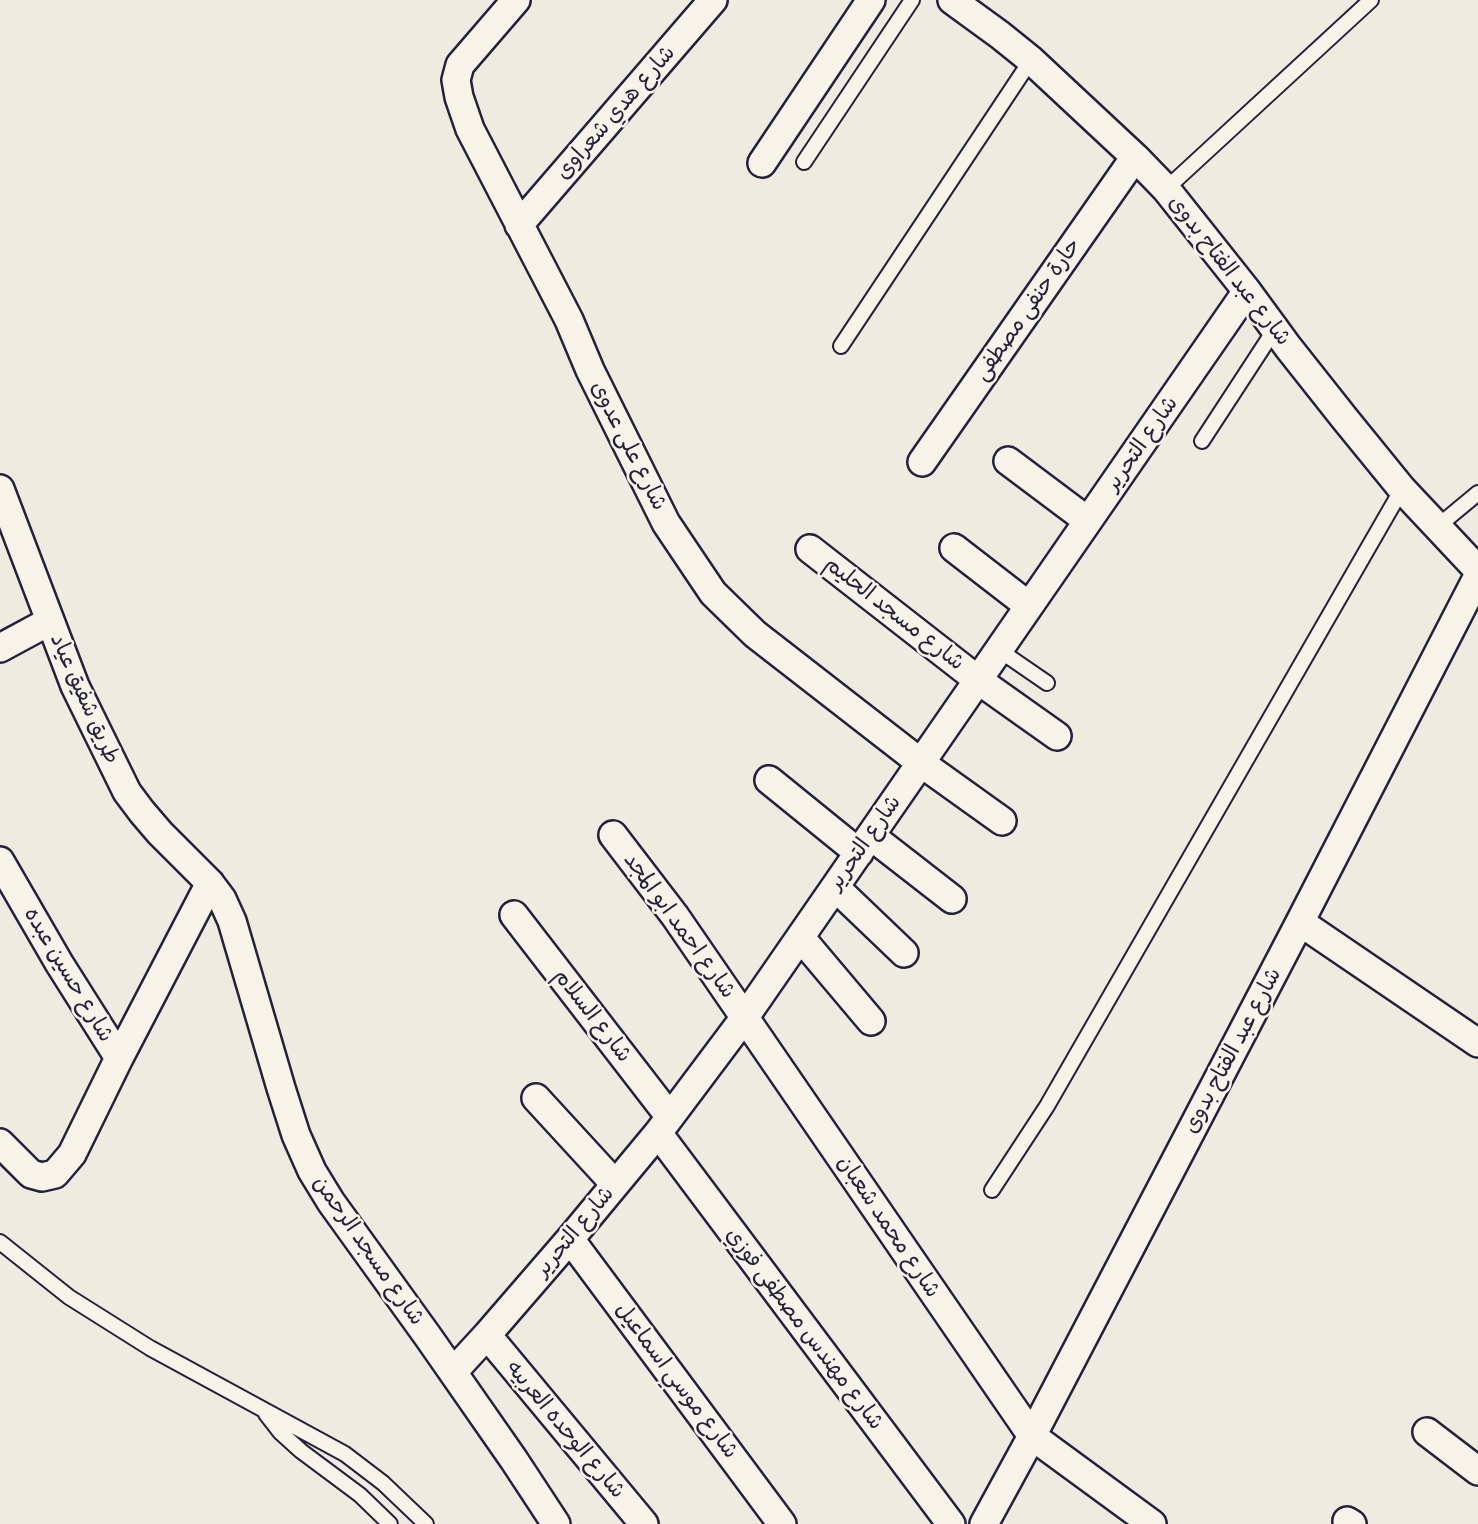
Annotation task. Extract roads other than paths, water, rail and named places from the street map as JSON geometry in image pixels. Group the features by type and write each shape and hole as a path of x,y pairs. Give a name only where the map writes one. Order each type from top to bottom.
{"street":[{"name":"شارع على عدوى","path":"516,0 460,65 456,80 459,97 470,129 569,320 590,370 666,523 713,593 755,634 921,763 1002,821"},
{"name":"شارع هدي شعراوى","path":"519,225 713,0"},
{"path":"762,163 871,0"},
{"name":"شارع عبد الفتاح بدوى","path":"952,0 1031,60 1166,189 1402,489 1478,570"},
{"name":"حارة حنفى مصطفى","path":"922,462 1135,158"},
{"name":"شارع التحرير","path":"453,1372 570,1239 664,1125 745,1017 1247,291"},
{"path":"1008,461 1088,521"},
{"name":"طريق شفيق عياد","path":"0,489 75,686 127,792 154,826 210,883"},
{"path":"954,548 1029,606"},
{"name":"شارع مسجد الحليم","path":"810,549 978,680 1057,736"},
{"name":"شارع عبد الفتاح بدوى","path":"984,1524 1300,922 1478,576"},
{"path":"0,648 50,621"},
{"path":"769,780 952,898"},
{"name":"شارع احمد ابو المجد","path":"613,835 675,916 745,1017"},
{"name":"شارع حسين عبده","path":"0,861 59,963 119,1058"},
{"path":"0,1143 31,1174 42,1177 55,1174 72,1154 210,883"},
{"name":"شارع مسجد الرحمن","path":"210,883 222,899 232,921 296,1135 312,1170 331,1202 453,1372 556,1524"},
{"path":"836,886 904,953"},
{"name":"شارع السلام","path":"514,915 664,1125"},
{"path":"1300,922 1478,1043"},
{"path":"801,938 871,1021"},
{"name":"شارع محمد شعبان","path":"745,1017 1032,1436 1152,1524"},
{"path":"536,1098 615,1184"},
{"name":"شارع مهندس مصطفى فوزي","path":"664,1125 951,1524"},
{"name":"شارع موسي اسماعيل","path":"570,1239 782,1524"},
{"name":"شارع الوحده العربيه","path":"487,1335 644,1524"},
{"path":"1427,1432 1478,1471"}],"lane":[{"path":"804,162 912,0"},
{"path":"1166,189 1371,0"},
{"path":"841,346 1031,60"},
{"path":"1202,441 1275,329"},
{"path":"992,1190 1047,1106 1402,489"},
{"path":"1437,527 1478,493"},
{"path":"999,650 1047,683"},
{"path":"0,1242 69,1297 150,1348 345,1454 383,1483 426,1524"},
{"path":"262,1410 280,1432 301,1451 360,1495 390,1524"}]}
